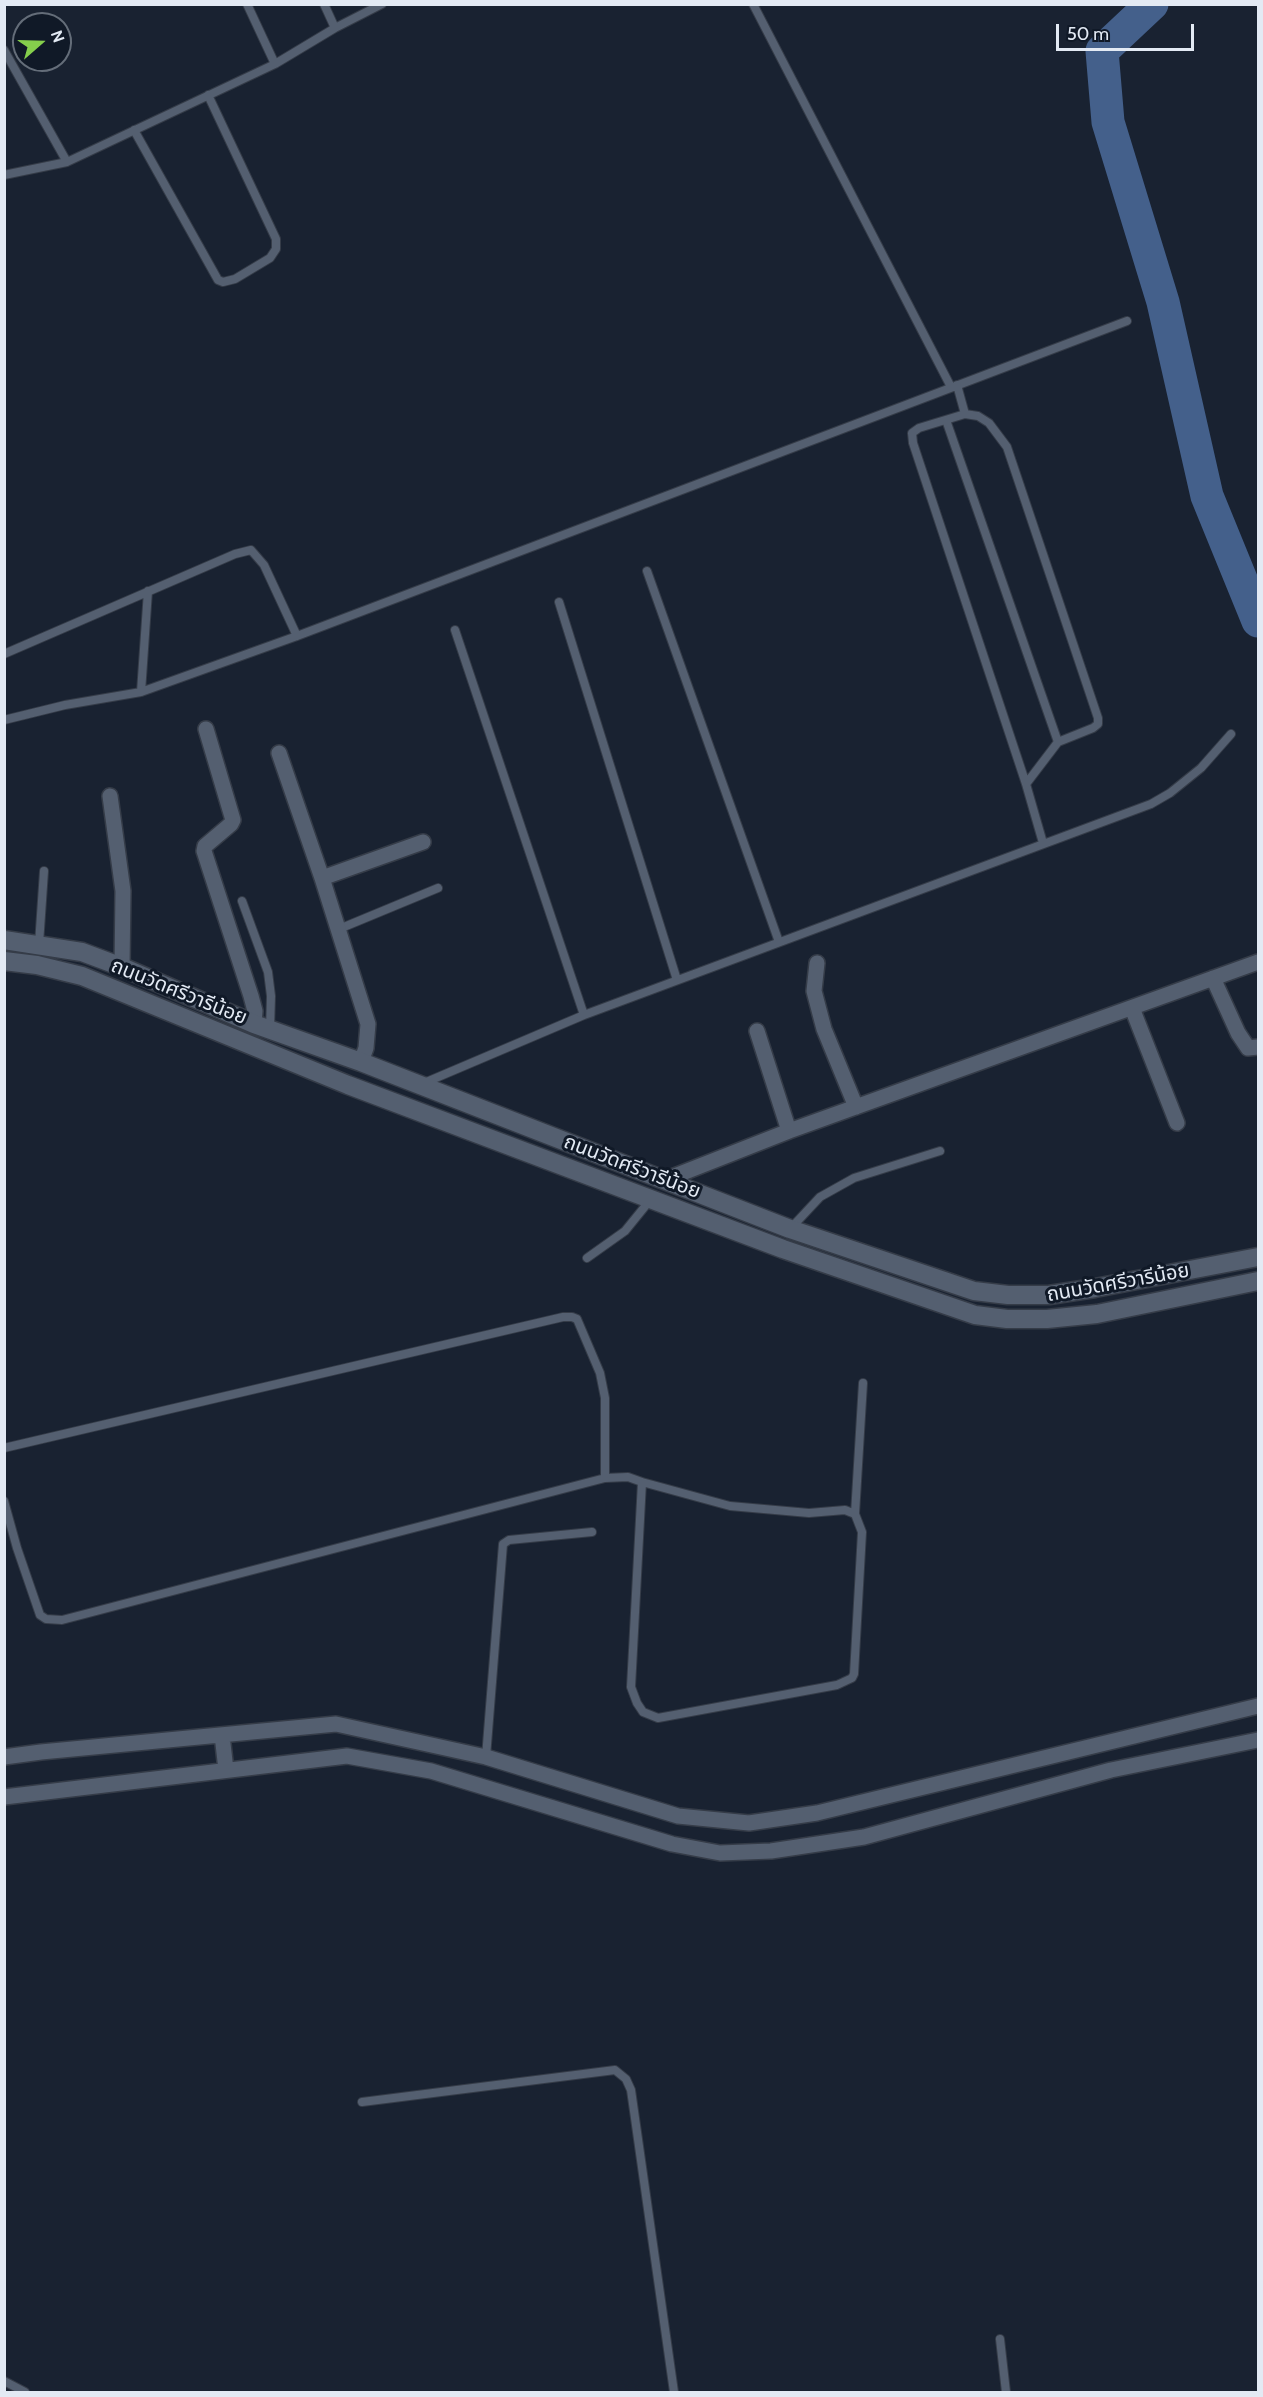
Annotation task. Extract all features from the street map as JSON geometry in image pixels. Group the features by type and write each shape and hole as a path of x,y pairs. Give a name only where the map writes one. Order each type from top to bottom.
{"main road":[{"name":"ถนนวัดศรีวารีน้อย","path":"4,940 82,952 262,1026 667,1179 790,1229 974,1291 1008,1295 1049,1295 1258,1257"},
{"name":"ถนนวัดศรีวารีน้อย","path":"4,961 37,965 82,976 348,1085 783,1249 975,1315 996,1318 1047,1319 1097,1314 1258,1281"}],"street":[{"path":"206,729 233,820 231,825 205,846 204,851 255,1011 262,1026"},
{"path":"279,753 339,929 368,1024 366,1048 361,1062"},
{"path":"110,796 123,891 122,967"},
{"path":"322,878 423,842"},
{"path":"667,1179 789,1131 1258,962"},
{"path":"817,963 814,991 824,1029 856,1107"},
{"path":"1213,978 1238,1034 1248,1048 1258,1047"},
{"path":"1132,1008 1177,1123"},
{"path":"757,1031 789,1131"},
{"path":"4,1757 336,1724 486,1757 678,1816 749,1822 817,1813 1258,1706"},
{"path":"222,1735 226,1770"},
{"path":"4,1797 347,1756 431,1771 672,1844 720,1853 771,1851 864,1838 1111,1770 1258,1740"},
{"path":"1106,1743 1111,1770"}],"lane":[{"path":"248,4 275,64"},
{"path":"324,4 335,28"},
{"path":"4,175 67,162 275,64 335,28 382,4"},
{"path":"753,4 954,386 965,414"},
{"path":"4,50 67,162"},
{"path":"134,130 218,280 223,282 235,279 270,258 276,249 276,239 208,96"},
{"path":"4,720 65,705 141,692 297,636 1127,321"},
{"path":"1026,784 1058,742 1093,728 1098,724 1098,718 1007,447 989,423 978,416 965,414 919,428 912,433 913,443 1026,784 1043,843"},
{"path":"946,420 1058,742"},
{"path":"4,654 235,554 251,550 264,566 297,636"},
{"path":"647,571 779,942"},
{"path":"141,692 148,591"},
{"path":"560,602 677,980"},
{"path":"455,630 584,1015"},
{"path":"420,1085 584,1015 1151,804 1201,768 1231,734"},
{"path":"39,944 44,872"},
{"path":"339,929 438,888"},
{"path":"242,901 268,972 271,996 262,1026"},
{"path":"790,1229 820,1197 854,1178 940,1151"},
{"path":"587,1258 625,1231 651,1198"},
{"path":"4,1448 563,1317 572,1317 577,1319 600,1373 604,1398 605,1478"},
{"path":"642,1482 632,1688 643,1712 658,1718 837,1685 852,1678 854,1674 862,1532 855,1514 863,1383"},
{"path":"4,1501 40,1615 46,1619 62,1620 605,1478 628,1478 730,1506 809,1513 845,1510 855,1514"},
{"path":"486,1757 503,1544 509,1540 592,1532"},
{"path":"362,2102 615,2070 626,2079 631,2090 674,2392"},
{"path":"1000,2339 1006,2392"},
{"path":"4,2381 25,2392"}],"waterway":[{"path":"1152,4 1102,51 1108,122 1163,302 1207,496 1258,621"}]}
